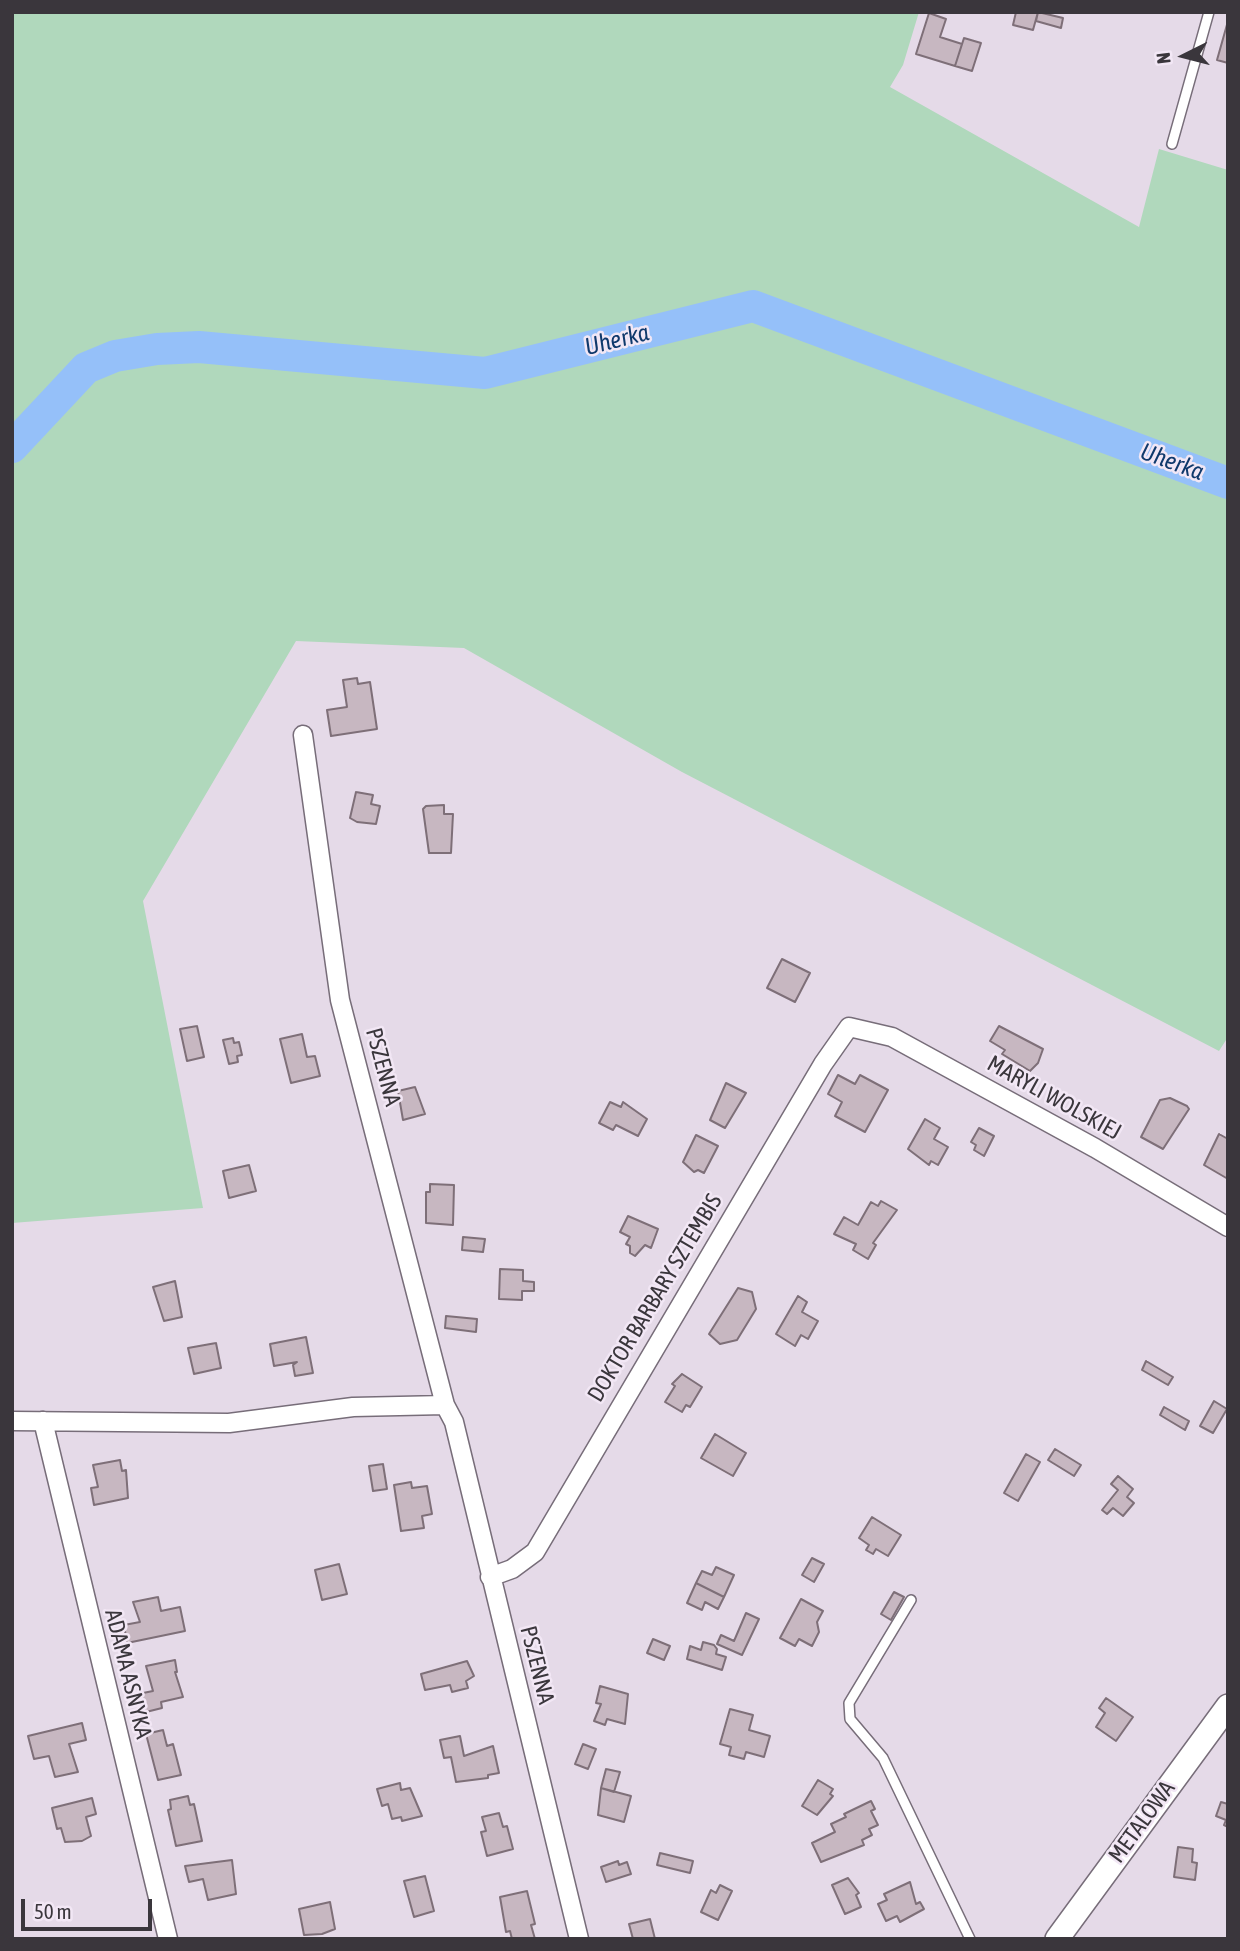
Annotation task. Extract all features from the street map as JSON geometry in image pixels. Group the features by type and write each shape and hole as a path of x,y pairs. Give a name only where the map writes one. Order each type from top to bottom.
{"street":[{"name":"PSZENNA","path":"303,735 340,1000 445,1405 454,1422 579,1939"},
{"name":"MARYLI WOLSKIEJ","path":"849,1027 892,1037 1095,1148 1228,1227"},
{"name":"DOKTOR BARBARY SZTEMBIS","path":"490,1577 512,1569 535,1552 816,1076 849,1027"},
{"path":"12,1421 229,1423 353,1407 445,1405"},
{"name":"ADAMA ASNYKA","path":"43,1421 168,1939"},
{"name":"METALOWA","path":"1057,1939 1228,1706"}],"lane":[{"path":"1172,144 1209,12"},
{"path":"911,1600 849,1703 850,1719 883,1758 970,1939"}],"green space":[{"path":"12,12 919,12 903,65 890,87 1139,227 1159,149 1228,170 1228,1037 1219,1051 682,772 464,648 296,641 143,901 203,1208 12,1223 12,450 77,377 12,447"}],"building":[{"path":"1016,12 1038,12 1033,30 1013,25"},
{"path":"1038,12 1063,18 1061,28 1036,21"},
{"path":"929,13 946,19 940,37 962,44 955,66 916,54"},
{"path":"1228,21 1228,63 1217,60"},
{"path":"964,38 981,43 972,71 955,66"},
{"path":"357,678 358,684 370,682 377,729 331,736 327,710 347,707 343,680"},
{"path":"356,792 373,795 371,804 380,806 376,824 357,822 350,818"},
{"path":"444,805 444,814 453,814 451,853 429,853 423,809 426,806"},
{"path":"782,959 810,973 795,1002 767,988"},
{"path":"197,1026 204,1057 187,1061 180,1029"},
{"path":"999,1026 1043,1049 1038,1063 1030,1071 1002,1054 1005,1050 990,1041"},
{"path":"302,1034 307,1057 315,1056 320,1076 291,1083 280,1039"},
{"path":"233,1038 234,1043 239,1042 242,1055 237,1056 238,1062 229,1064 223,1040"},
{"path":"838,1075 855,1084 860,1075 888,1090 865,1132 835,1116 842,1102 828,1094"},
{"path":"726,1083 746,1093 725,1128 710,1120"},
{"path":"415,1087 425,1114 403,1120 398,1091"},
{"path":"1170,1098 1189,1109 1163,1149 1141,1137 1160,1100"},
{"path":"610,1102 621,1107 623,1102 647,1119 638,1136 616,1125 613,1130 599,1123"},
{"path":"925,1119 940,1128 934,1139 948,1147 938,1165 931,1161 929,1165 908,1149"},
{"path":"979,1128 994,1136 984,1156 974,1150 976,1145 971,1142"},
{"path":"1219,1134 1228,1139 1228,1179 1204,1165"},
{"path":"696,1135 718,1146 704,1173 698,1170 694,1172 683,1162"},
{"path":"249,1165 256,1191 229,1198 223,1171"},
{"path":"430,1184 454,1185 453,1225 426,1223 426,1192 430,1192"},
{"path":"881,1201 897,1210 873,1243 876,1245 868,1259 853,1250 856,1244 834,1234 844,1217 858,1225 871,1202 878,1206"},
{"path":"628,1216 658,1229 651,1248 645,1245 635,1256 630,1253 630,1246 626,1244 630,1237 620,1232"},
{"path":"463,1237 485,1239 483,1252 462,1250"},
{"path":"500,1269 523,1270 523,1281 534,1282 534,1291 522,1291 522,1300 499,1299"},
{"path":"175,1281 182,1317 164,1321 153,1287"},
{"path":"738,1288 752,1292 756,1309 737,1340 720,1344 709,1334"},
{"path":"798,1296 807,1302 802,1312 818,1321 808,1339 801,1335 795,1346 776,1334"},
{"path":"446,1316 477,1319 476,1332 445,1328"},
{"path":"306,1337 313,1373 295,1376 293,1365 297,1362 274,1366 270,1344"},
{"path":"216,1343 221,1368 194,1374 188,1348"},
{"path":"1146,1361 1173,1377 1168,1385 1142,1370"},
{"path":"682,1374 702,1387 690,1407 686,1405 682,1412 665,1402 675,1386 672,1384"},
{"path":"1214,1401 1227,1409 1213,1433 1200,1426"},
{"path":"1164,1407 1189,1421 1185,1430 1160,1415"},
{"path":"715,1434 746,1453 733,1476 701,1458"},
{"path":"1055,1449 1081,1465 1074,1476 1048,1460"},
{"path":"1026,1454 1040,1462 1018,1501 1004,1493"},
{"path":"120,1460 122,1471 126,1470 128,1498 94,1505 91,1488 98,1487 93,1465"},
{"path":"383,1464 387,1489 373,1491 369,1466"},
{"path":"1118,1476 1133,1489 1127,1497 1134,1503 1123,1516 1113,1508 1107,1514 1102,1510 1118,1490 1111,1484"},
{"path":"411,1482 412,1488 427,1486 432,1514 422,1516 424,1528 401,1531 394,1485"},
{"path":"872,1517 901,1535 888,1556 876,1549 873,1554 866,1550 869,1545 859,1538"},
{"path":"812,1558 824,1564 814,1582 802,1575"},
{"path":"339,1564 347,1594 322,1600 315,1570"},
{"path":"716,1567 734,1575 724,1597 696,1583 702,1571 712,1575"},
{"path":"696,1583 724,1597 718,1609 705,1602 702,1610 687,1603"},
{"path":"894,1592 904,1597 891,1620 881,1614"},
{"path":"158,1597 161,1611 180,1607 185,1631 127,1643 124,1625 140,1622 133,1602"},
{"path":"801,1599 823,1611 817,1622 819,1632 812,1646 799,1639 795,1646 780,1638"},
{"path":"746,1613 759,1619 742,1655 717,1644 721,1635 734,1641"},
{"path":"653,1639 670,1646 664,1660 647,1653"},
{"path":"703,1642 714,1645 716,1654 726,1657 722,1670 687,1659 690,1646 701,1650"},
{"path":"175,1660 175,1672 183,1697 161,1702 162,1708 142,1713 138,1694 153,1691 146,1666"},
{"path":"467,1661 474,1676 466,1681 468,1688 452,1692 450,1685 425,1690 421,1674"},
{"path":"600,1686 628,1694 625,1724 607,1719 605,1725 594,1721 601,1704 596,1703"},
{"path":"1106,1698 1133,1717 1116,1741 1096,1727 1105,1713 1099,1708"},
{"path":"730,1709 753,1715 749,1730 770,1736 764,1757 746,1752 744,1759 729,1755 731,1747 720,1744"},
{"path":"82,1723 86,1740 69,1744 78,1772 55,1777 49,1756 34,1759 28,1736"},
{"path":"163,1730 167,1746 173,1744 181,1775 158,1780 146,1734"},
{"path":"460,1736 464,1756 493,1746 499,1773 488,1775 488,1778 456,1782 451,1757 444,1758 440,1740"},
{"path":"583,1744 596,1749 588,1769 575,1764"},
{"path":"606,1769 620,1772 614,1792 601,1788"},
{"path":"818,1780 833,1789 830,1794 833,1796 817,1815 802,1806"},
{"path":"400,1783 401,1790 410,1788 422,1816 402,1821 401,1817 392,1819 388,1804 382,1806 377,1789"},
{"path":"601,1788 631,1796 624,1822 598,1815"},
{"path":"188,1796 190,1805 194,1804 202,1841 176,1846 168,1810 171,1809 170,1800"},
{"path":"92,1798 96,1814 86,1817 91,1836 82,1841 65,1842 61,1828 57,1829 52,1808"},
{"path":"871,1801 875,1809 871,1811 878,1825 869,1829 872,1835 862,1840 864,1845 821,1862 812,1843 835,1832 831,1824 846,1817 844,1814"},
{"path":"1221,1802 1228,1804 1228,1827 1224,1825 1226,1820 1216,1816"},
{"path":"499,1813 503,1827 507,1826 513,1849 487,1856 481,1832 486,1831 482,1817"},
{"path":"1178,1847 1193,1849 1192,1862 1197,1863 1195,1880 1174,1877"},
{"path":"660,1853 693,1861 690,1873 657,1865"},
{"path":"232,1860 236,1894 208,1900 203,1879 189,1882 185,1866"},
{"path":"618,1861 619,1865 627,1862 631,1874 606,1882 601,1867"},
{"path":"425,1876 434,1911 414,1917 404,1881"},
{"path":"848,1878 859,1893 856,1895 861,1907 845,1914 832,1885"},
{"path":"910,1882 916,1904 920,1902 924,1909 900,1922 897,1916 886,1921 878,1904 887,1900 884,1894"},
{"path":"720,1885 732,1891 718,1920 701,1912 711,1890 716,1893"},
{"path":"527,1891 535,1924 531,1925 535,1939 512,1939 510,1931 506,1932 500,1897"},
{"path":"330,1902 335,1929 322,1934 304,1935 299,1909"},
{"path":"650,1919 655,1939 633,1939 629,1924"}],"waterway":[{"name":"Uherka","path":"12,447 86,368 115,356 157,349 199,347 485,373 753,306 1228,483"}]}
